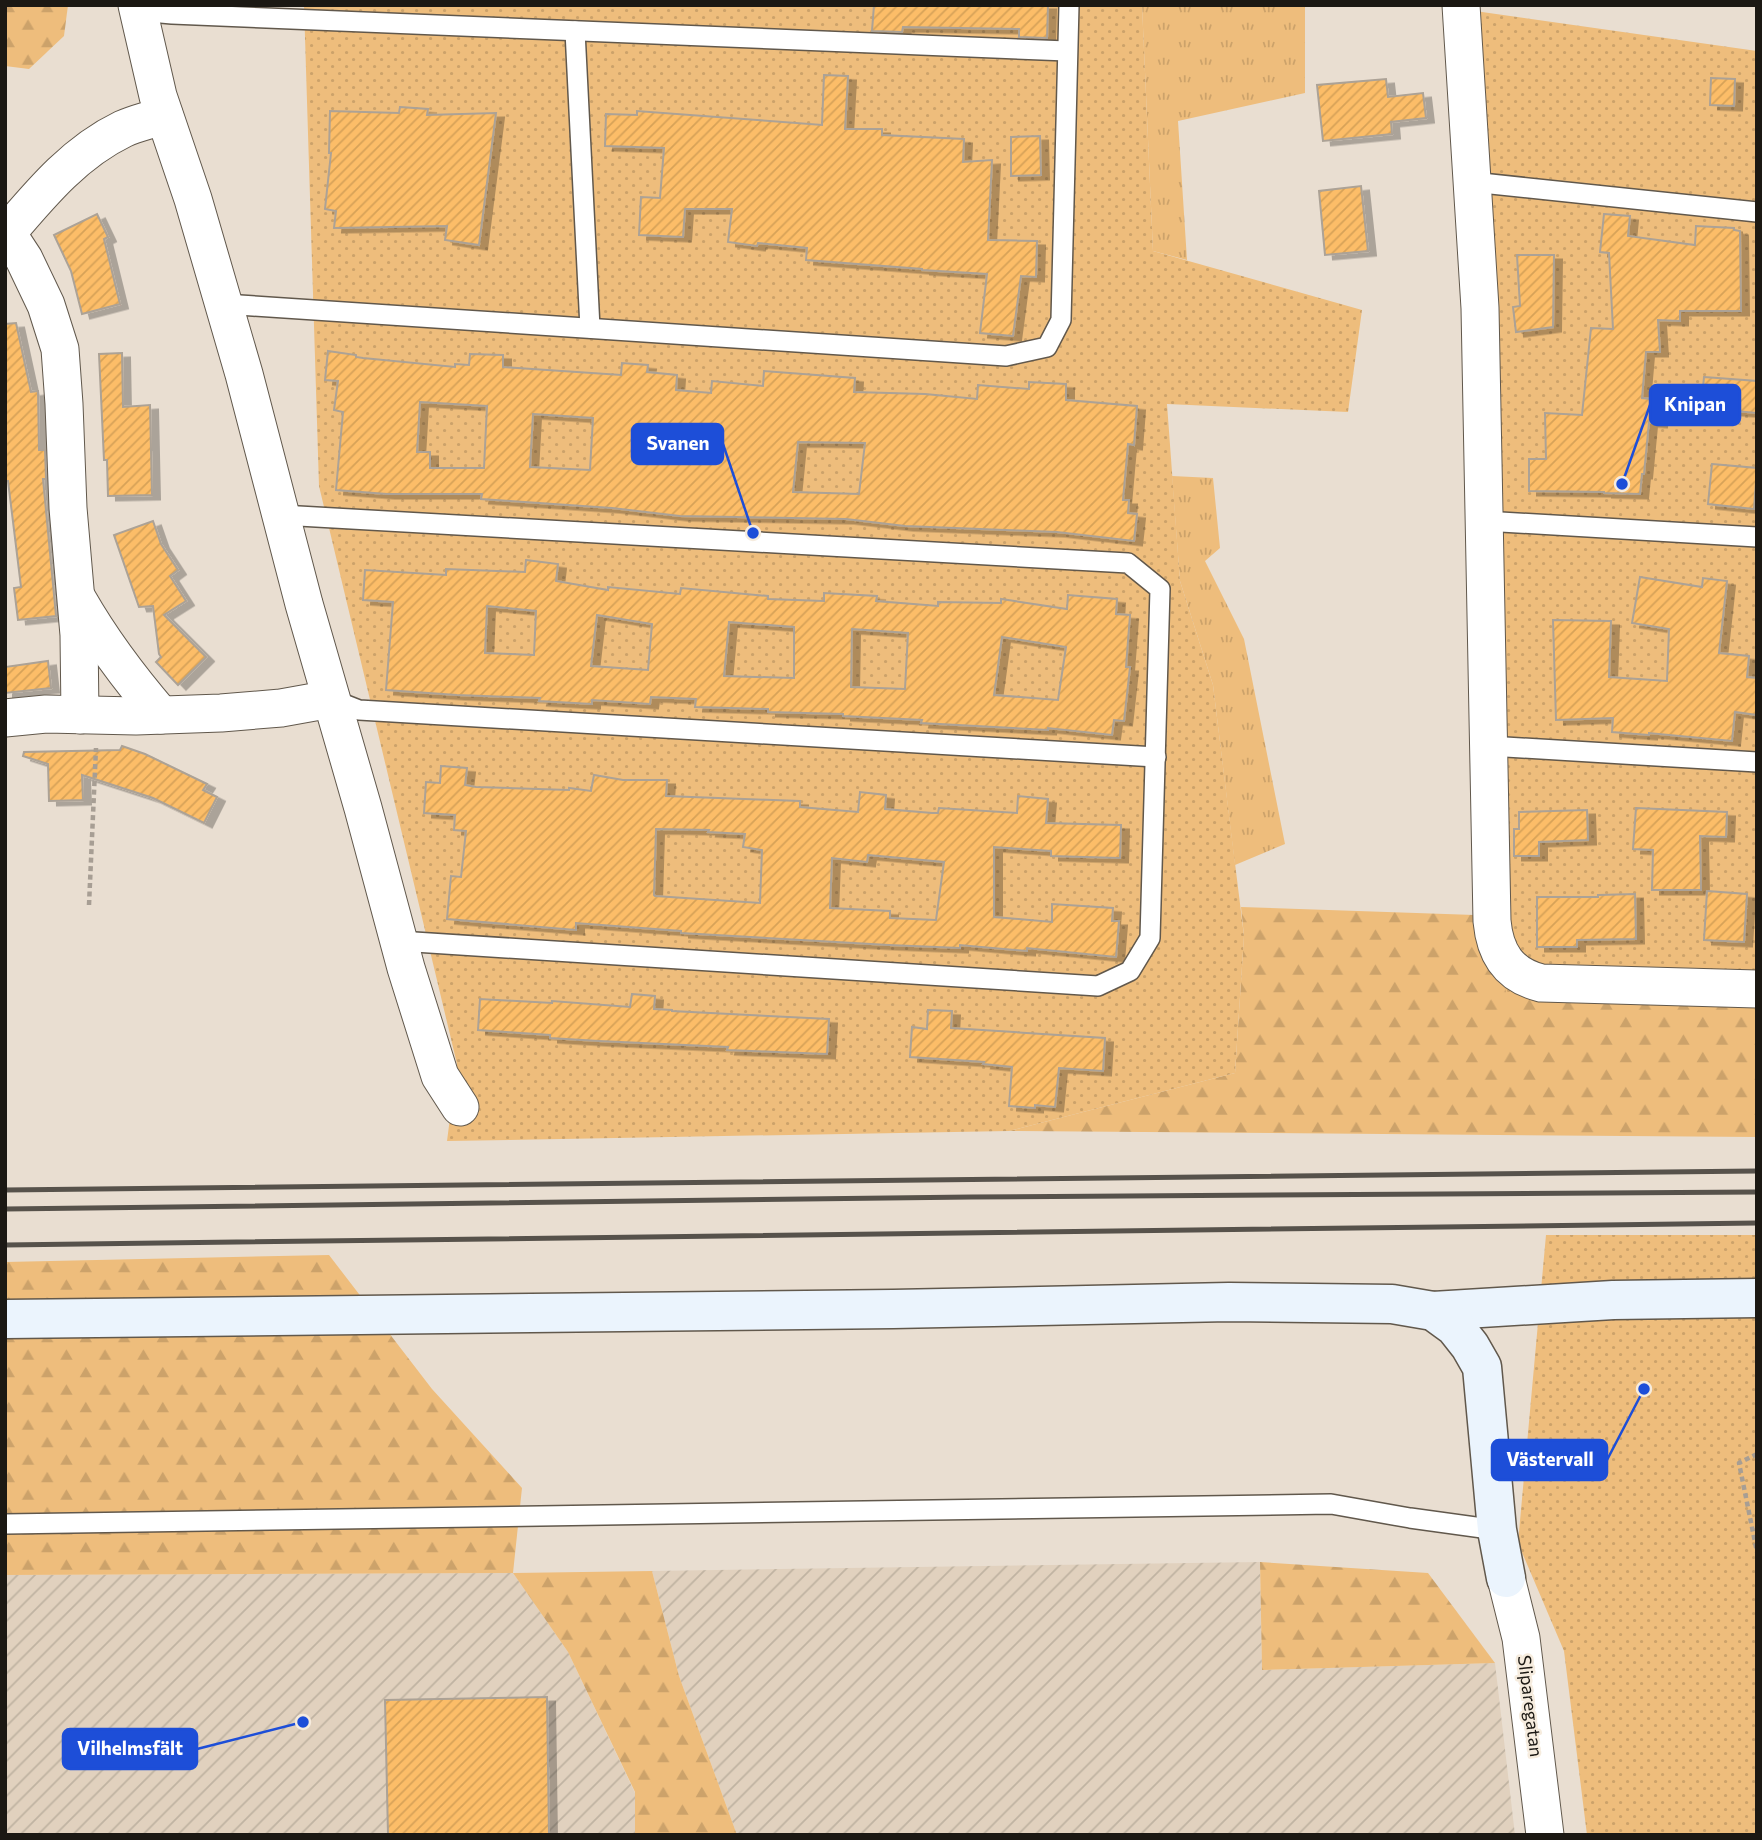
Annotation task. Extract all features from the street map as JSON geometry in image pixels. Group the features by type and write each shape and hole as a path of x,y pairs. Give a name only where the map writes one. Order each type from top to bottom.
{"main road":[{"path":"5,1319 893,1309 1229,1302 1392,1304 1433,1311 1614,1300 1757,1298"},
{"path":"1433,1311 1455,1327 1482,1367 1497,1530 1506,1578"}],"street":[{"path":"1461,5 1479,308 1493,931 1502,957 1526,979 1541,984 1757,989"},
{"path":"140,7 158,96 193,199 244,374 399,941 440,1076 460,1107"},
{"path":"89,715 68,508 60,349 46,305 24,259 6,232 53,181 89,149 124,129 164,115"},
{"path":"76,596 129,678 161,715"},
{"path":"5,718 46,714 161,715 281,708 331,699"},
{"name":"Sliparegatan","path":"1506,1578 1521,1638 1545,1835"}],"lane":[{"path":"224,304 1006,356 1047,346 1061,320 1069,5"},
{"path":"140,7 186,15 1068,51"},
{"path":"575,31 590,328"},
{"path":"1472,183 1757,212"},
{"path":"281,516 1128,563 1160,589 1150,938 1130,971 1098,986 399,941"},
{"path":"1484,521 1757,537"},
{"path":"331,699 359,710 1156,757"},
{"path":"1489,746 1757,762"},
{"path":"5,1524 1331,1504 1497,1530"}],"path":[{"path":"89,715 89,905"},
{"path":"1757,1454 1739,1463 1757,1552"}],"shaded area":[{"path":"1260,1562 1262,1670 1495,1663 1515,1835 737,1835 679,1676 652,1571"},
{"path":"513,1573 568,1652 635,1793 635,1835 5,1835 5,1575"}],"green space":[{"path":"5,5 68,5 64,36 29,69 5,66"},
{"path":"304,5 1142,5 1153,251 1362,310 1348,412 1167,404 1180,581 1213,685 1244,936 1235,1073 1009,1131 447,1141 457,1064 319,486"},
{"path":"1142,5 1305,5 1305,93 1178,121 1187,260 1153,251"},
{"path":"1468,10 1757,51 1757,1004 1506,994"},
{"path":"1172,476 1213,478 1220,548 1205,561 1244,639 1285,844 1235,865 1213,685 1180,581"},
{"path":"1241,907 1504,916 1757,1004 1757,1137 1009,1131 1235,1073 1244,936"},
{"path":"1546,1235 1757,1235 1757,1835 1587,1835 1564,1651 1518,1543"},
{"path":"329,1255 432,1389 522,1488 513,1573 5,1575 5,1262"},
{"path":"1260,1562 1428,1573 1495,1663 1262,1670"},
{"path":"652,1571 679,1676 737,1835 635,1835 635,1792 568,1652 513,1573"}],"building":[{"path":"874,5 1048,5 1047,38 1019,37 1019,29 903,27 902,32 872,31"},
{"path":"824,75 848,76 845,129 882,129 882,135 964,139 963,162 992,160 988,240 1037,241 1036,277 1021,276 1013,336 980,333 987,274 806,260 807,248 728,242 732,209 685,209 683,237 639,235 641,197 660,198 664,148 605,146 606,114 637,115 637,111 822,125"},
{"path":"1711,78 1735,79 1734,106 1710,105"},
{"path":"1386,79 1388,97 1423,93 1426,118 1391,122 1392,134 1323,141 1317,85"},
{"path":"400,107 428,109 427,115 496,113 479,245 445,240 447,226 334,228 336,211 325,209 331,153 330,111 399,113"},
{"path":"1040,136 1041,175 1011,176 1011,137"},
{"path":"1361,186 1368,251 1325,255 1319,191"},
{"path":"97,214 108,237 104,239 120,304 82,314 71,271 54,235"},
{"path":"1604,214 1630,216 1628,236 1695,245 1696,226 1734,228 1740,231 1741,311 1680,311 1680,321 1658,320 1660,352 1646,352 1642,398 1662,400 1659,423 1649,422 1640,494 1529,491 1529,459 1546,459 1545,413 1582,415 1591,328 1613,329 1609,253 1600,252"},
{"path":"1517,255 1554,255 1553,327 1516,332 1513,307 1520,306"},
{"path":"16,323 31,392 38,391 39,450 45,450 46,479 43,479 56,616 18,620 14,588 21,587 8,481 5,481 5,324"},
{"path":"328,351 363,358 455,367 455,364 469,365 470,354 503,355 503,367 621,375 622,363 648,365 647,372 677,375 676,390 711,393 712,381 763,386 764,371 855,378 854,392 977,399 978,385 1029,389 1029,382 1066,384 1066,400 1137,406 1134,445 1128,444 1123,500 1129,500 1128,513 1137,514 1134,541 1057,532 905,526 846,519 680,516 612,508 481,499 482,494 387,494 336,490 343,412 334,410 338,381 325,380","holes":["420,402 487,406 484,468 430,468 430,452 417,452","533,414 593,418 590,470 530,467","798,442 865,443 859,494 793,492"]},
{"path":"122,353 123,407 150,405 152,495 108,496 99,354"},
{"path":"1704,377 1757,381 1757,413 1701,408"},
{"path":"1712,464 1757,468 1754,509 1708,504"},
{"path":"153,521 161,544 178,570 170,576 186,601 164,615 206,657 178,685 156,662 161,657 153,606 139,607 114,535"},
{"path":"526,560 558,564 556,581 608,590 608,587 680,594 681,588 768,596 768,599 824,601 824,593 877,596 876,601 938,606 938,602 1001,603 1001,599 1067,609 1068,595 1117,599 1116,614 1130,615 1126,667 1130,667 1124,721 1114,720 1112,735 1048,728 921,723 922,720 843,714 695,707 696,699 651,697 650,704 592,700 592,704 539,701 540,698 386,690 393,602 363,600 365,570 446,575 446,569 525,572","holes":["487,606 536,611 534,655 485,653","597,615 652,624 648,670 591,666","729,622 794,627 794,678 724,676","852,629 908,633 905,689 851,687","1002,637 1066,647 1058,700 994,695"]},
{"path":"1640,577 1702,587 1703,578 1727,581 1719,653 1749,656 1747,677 1757,678 1757,715 1735,712 1732,741 1612,732 1613,718 1556,720 1553,620 1611,621 1609,677 1667,681 1669,629 1632,623"},
{"path":"48,661 51,688 5,693 5,667"},
{"path":"122,746 207,784 203,790 217,797 204,823 153,798 82,775 83,800 49,801 48,764 23,756 24,752 120,750"},
{"path":"441,766 467,768 465,785 476,787 569,788 591,791 594,775 623,780 667,780 666,796 800,801 800,807 858,812 860,792 886,795 885,809 932,813 938,813 939,808 1017,813 1018,796 1048,799 1046,823 1121,825 1120,858 1051,856 1051,851 994,847 994,917 1052,922 1052,904 1113,908 1112,921 1119,921 1116,957 1027,948 1027,951 960,945 960,948 889,945 681,933 576,923 576,930 447,919 451,876 461,877 466,831 454,830 455,815 424,813 426,782 440,783","holes":["656,829 745,834 743,847 762,850 760,903 655,896","868,855 944,862 936,920 890,918 890,911 830,908 832,858 867,862"]},
{"path":"1636,808 1727,812 1726,837 1700,836 1701,890 1652,890 1653,850 1633,849"},
{"path":"1587,810 1588,840 1539,842 1539,856 1514,856 1514,829 1519,829 1519,812"},
{"path":"1707,891 1747,894 1744,942 1704,940"},
{"path":"1635,894 1636,939 1577,940 1577,947 1537,947 1537,897"},
{"path":"632,994 655,996 654,1009 829,1019 827,1054 550,1038 550,1035 478,1030 480,999 630,1007"},
{"path":"928,1010 952,1011 951,1028 1105,1038 1103,1071 1059,1068 1055,1107 1009,1106 1012,1067 983,1064 984,1062 910,1057 912,1027 927,1029"},
{"path":"547,1697 549,1835 388,1835 385,1700"}],"railway":[{"path":"5,1190 1757,1171"},
{"path":"5,1209 971,1197 1757,1192"},
{"path":"5,1245 1757,1223"}],"place":[{"name":"Knipan","path":"1622,484"},
{"name":"Svanen","path":"753,533"},
{"name":"Västervall","path":"1644,1389"},
{"name":"Vilhelmsfält","path":"303,1722"}]}
